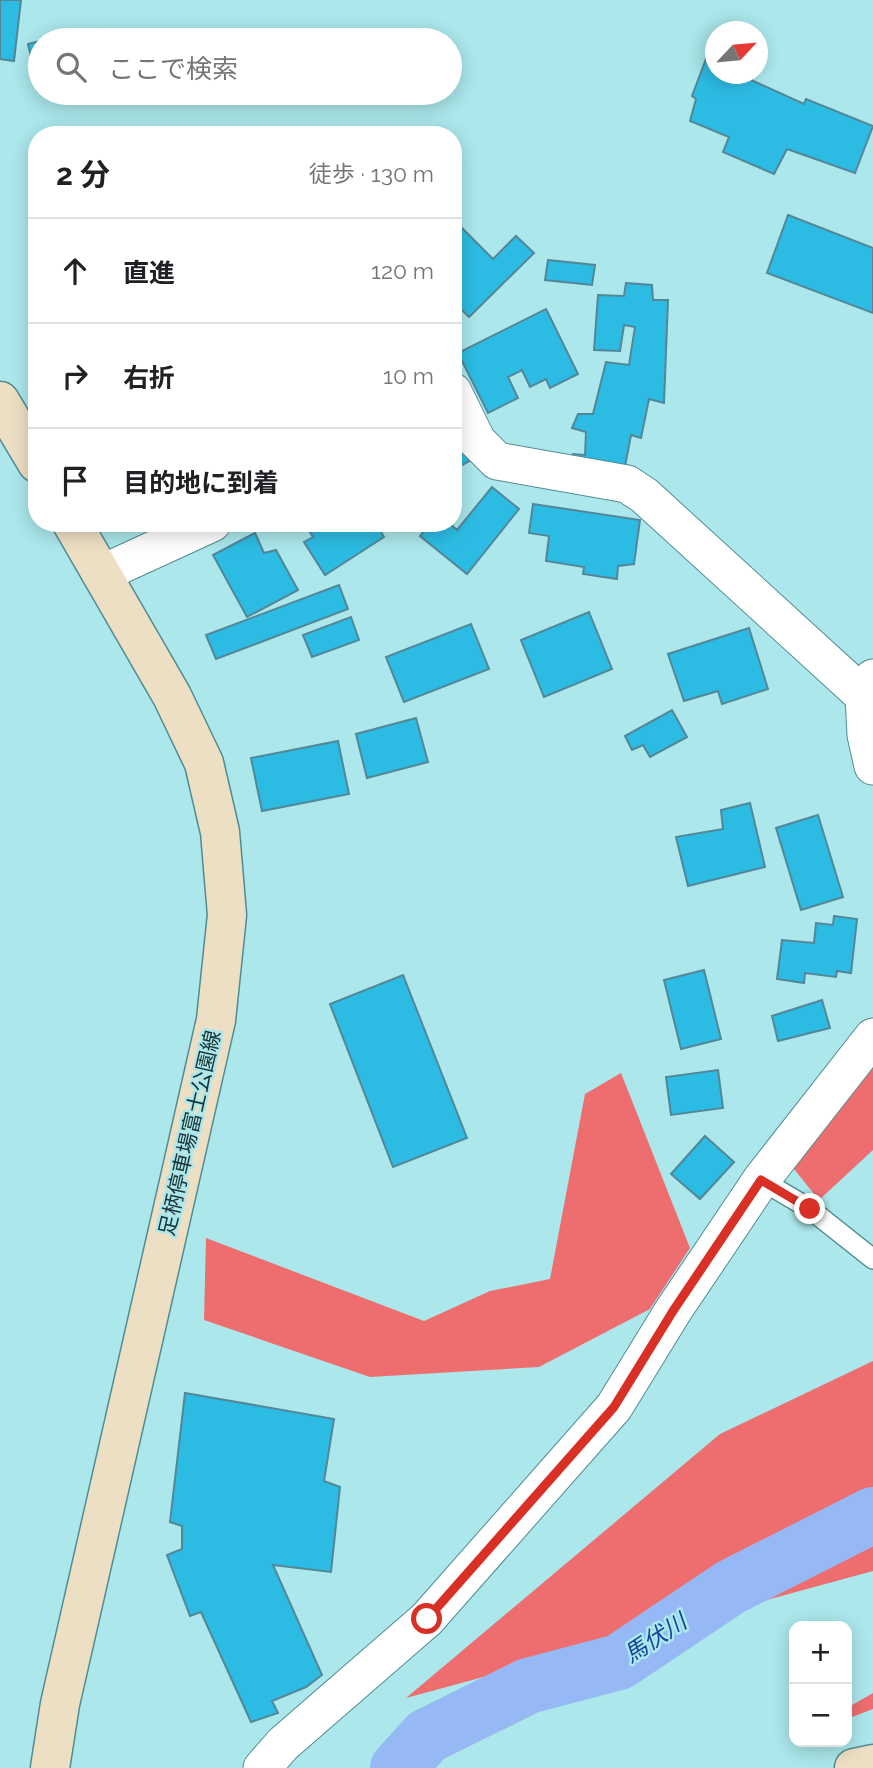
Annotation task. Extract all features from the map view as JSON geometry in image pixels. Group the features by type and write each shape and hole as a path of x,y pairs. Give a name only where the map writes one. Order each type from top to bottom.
{"main road":[{"path":"0,401 28,448"},
{"name":"足柄停車場富士公園線","path":"50,1768 60,1704 216,1020 227,915 220,832 204,764 172,696 77,532"},
{"path":"854,1768 873,1764"}],"street":[{"path":"462,410 477,441 497,461 627,484 645,496 868,687 866,735 873,766"},
{"path":"101,574 192,532"},
{"path":"262,1768 283,1744 427,1619 614,1407 673,1311 761,1180 873,1037"}],"lane":[{"path":"761,1180 810,1209 873,1259"}],"shaded area":[{"path":"873,1028 873,1150 819,1200 781,1153"},
{"path":"621,1073 690,1248 650,1309 539,1367 370,1377 204,1320 206,1238 424,1321 490,1291 550,1279 585,1094"},
{"path":"873,1361 873,1571 406,1698 720,1434"},
{"path":"873,1693 873,1709 852,1717 852,1705"}],"building":[{"path":"0,0 21,0 14,61 0,59"},
{"path":"705,62 705,84 760,84 804,104 806,99 873,126 855,173 787,149 774,174 723,152 729,137 690,121 696,99 692,96"},
{"path":"788,215 873,248 873,313 767,273"},
{"path":"462,228 493,259 516,236 534,253 469,317 462,310"},
{"path":"548,260 595,265 592,285 545,280"},
{"path":"626,283 652,285 653,300 668,300 664,403 649,399 641,438 631,435 623,477 571,466 573,454 585,455 586,432 572,428 578,414 593,414 606,362 629,365 635,327 624,325 620,351 594,350 598,295 624,296"},
{"path":"546,309 578,374 550,388 546,379 530,387 522,370 508,377 518,398 488,413 462,361 462,351"},
{"path":"462,444 471,460 462,465"},
{"path":"492,487 519,509 467,574 420,536 423,532 462,532 462,524"},
{"path":"533,504 640,520 634,564 618,566 617,579 583,574 584,567 546,561 549,536 529,533"},
{"path":"310,532 381,532 384,537 325,575 304,542 313,537"},
{"path":"255,533 264,553 276,550 298,590 247,617 213,555"},
{"path":"339,585 348,609 216,659 206,635"},
{"path":"589,612 612,669 544,697 521,640"},
{"path":"351,617 359,640 312,657 303,635"},
{"path":"471,624 489,669 404,702 386,657"},
{"path":"749,628 768,689 722,704 718,691 684,701 668,654"},
{"path":"672,710 687,737 650,757 643,745 632,750 625,736"},
{"path":"416,718 428,762 367,778 356,734"},
{"path":"338,741 349,794 262,811 251,758"},
{"path":"750,803 765,867 688,886 676,837 723,829 721,810"},
{"path":"818,815 843,897 801,910 776,828"},
{"path":"834,916 857,919 851,973 837,971 836,977 805,973 804,983 777,979 782,940 814,943 816,923 833,925"},
{"path":"704,970 721,1039 681,1049 664,980"},
{"path":"403,975 467,1138 393,1167 330,1004"},
{"path":"822,1000 830,1028 778,1041 772,1016"},
{"path":"718,1070 723,1108 671,1115 666,1077"},
{"path":"705,1136 734,1162 700,1199 671,1174"},
{"path":"185,1393 334,1419 324,1481 340,1487 331,1572 273,1565 322,1675 306,1687 272,1701 278,1713 251,1722 201,1612 190,1616 167,1555 182,1549 182,1526 170,1522"}],"waterway":[{"name":"馬伏川","path":"398,1768 427,1736 528,1686 619,1662 731,1587 873,1515"}],"route":[{"path":"427,1619 614,1407 673,1311 761,1180 810,1209"}]}
